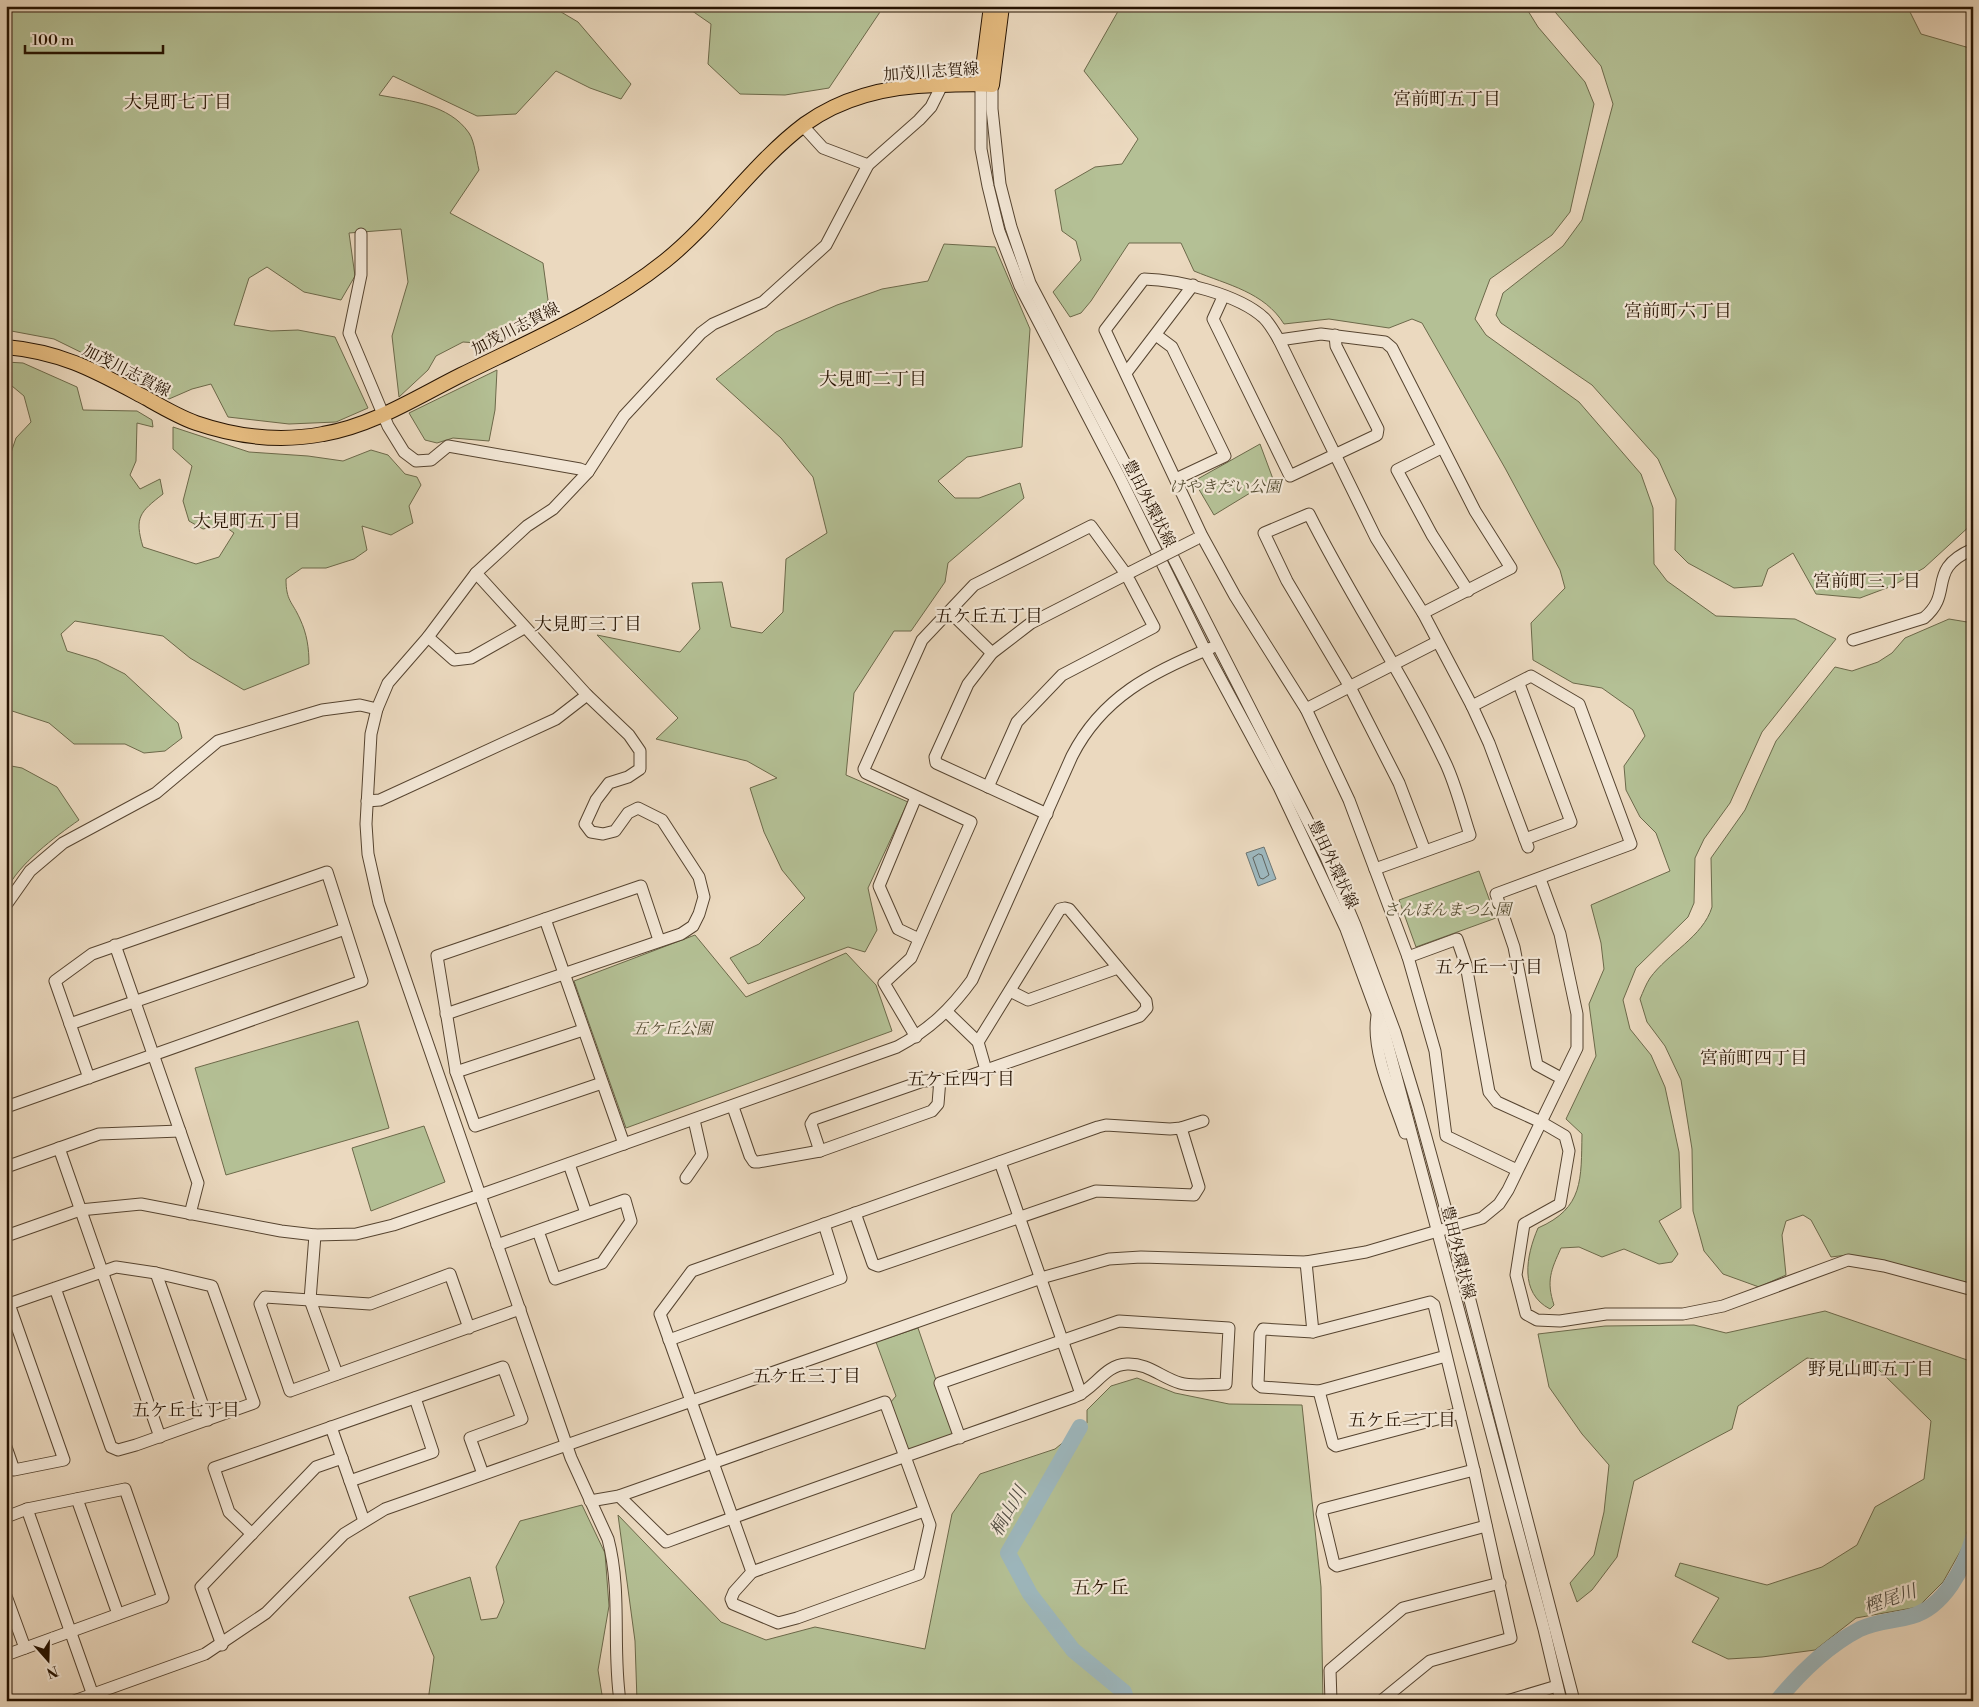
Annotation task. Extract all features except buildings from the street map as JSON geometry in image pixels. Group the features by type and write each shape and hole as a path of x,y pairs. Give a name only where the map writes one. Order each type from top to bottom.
{"main road":[{"path":"987,84 991,6"},
{"path":"987,84 1002,6"},
{"name":"加茂川志賀線","path":"6,347 47,352 82,365 196,423 242,435 289,438 323,434 348,428 382,414 522,344 632,285 665,260 706,224 774,152 803,126 844,102 874,92 902,86 987,84"}],"street":[{"name":"豊田外環状線","path":"987,84 992,110 1000,184 1011,227 1030,283 1326,857 1355,925 1398,1041 1451,1228 1574,1701"},
{"name":"豊田外環状線","path":"987,84 981,149 999,231 1020,286 1120,478 1205,650 1279,787 1346,929 1377,1014 1419,1158 1561,1701"},
{"path":"620,1701 616,1678 616,1610 612,1552 567,1445 379,904 368,854 367,801 371,734 377,709 388,683 428,637 476,573 527,526 552,509 588,472 624,416 701,333 713,324 764,302 826,245 868,165 925,114 942,85"},
{"path":"803,126 823,148 868,165"},
{"path":"361,234 361,275 349,333 382,414 404,452 416,461 431,460 448,446 588,472"},
{"path":"1517,1170 1446,1136 1435,1051 1408,957 1349,800 1306,710 1199,537 1176,479 1105,330 1144,279 1168,280 1193,285 1248,307 1264,318 1279,340 1334,456 1376,538 1423,613 1472,706 1489,743 1527,843 1571,822 1519,684"},
{"path":"1126,373 1193,285"},
{"path":"1223,297 1213,319 1290,476 1377,435 1378,429 1336,346 1335,335"},
{"path":"1279,340 1321,334 1386,342 1392,348 1441,448 1475,511 1511,568 1423,613"},
{"path":"1156,335 1172,347 1225,456 1176,479"},
{"path":"1441,448 1397,470 1432,535 1468,591"},
{"path":"1375,869 1470,835 1446,764 1394,664 1331,557 1309,514 1264,533 1286,581 1350,687 1399,783 1425,851"},
{"path":"916,1037 884,983 911,958 971,822 866,773 864,769 922,640 978,583 1090,526 1093,527 1128,573 1154,626 1062,675 1018,722 988,787"},
{"path":"1048,814 934,760 968,684 992,653 1031,623 1199,537"},
{"path":"1853,640 1924,618 1932,611 1938,600 1947,565 1953,558 1973,549"},
{"path":"446,1014 680,934 693,926 704,897 700,877 662,820 649,812 638,808 628,813 615,831 603,834 591,832 585,824 596,800 609,783 628,777 640,769 640,751 629,735 587,696 476,573"},
{"path":"950,612 992,653"},
{"path":"428,637 454,660 471,658 524,628"},
{"path":"1306,710 1437,642"},
{"path":"6,1236 80,1210 141,1204 281,1231 315,1235 356,1234 393,1225 889,1051 916,1037 947,1012 972,980 1078,744 1100,714 1136,684 1218,645"},
{"path":"1472,706 1519,684 1531,676 1579,704 1631,844 1496,894 1514,947 1537,1065 1561,1078"},
{"path":"367,801 380,800 556,719 587,696"},
{"path":"6,905 30,871 63,843 156,793 218,741 322,710 360,705 377,709"},
{"path":"916,796 879,886 898,929 919,939"},
{"path":"6,1107 88,1078 153,1055 362,981 327,872 92,954 55,981 88,1078"},
{"path":"74,1701 94,1698 205,1654 222,1645 266,1613 344,1534 385,1510 1041,1278 1109,1259 1141,1257 1306,1262 1366,1252 1482,1218 1499,1204 1576,1048 1577,1014 1560,934 1540,879"},
{"path":"602,1082 475,1126 456,1072 437,956 641,886 659,940"},
{"path":"820,1151 811,1124 814,1119 923,1081 940,1079 958,1080 1140,1016 1147,1008 1146,1001 1065,908 1060,910 978,1042"},
{"path":"545,920 624,1144"},
{"path":"70,1024 345,929"},
{"path":"1408,957 1457,939 1466,965 1489,1092 1497,1102 1541,1122 1565,1136 1569,1150 1560,1204 1524,1224 1516,1275 1526,1314 1537,1320 1560,1321 1606,1314 1693,1312 1730,1304 1848,1260 1884,1266 1973,1290"},
{"path":"115,945 198,1183 190,1214"},
{"path":"1010,991 1028,1000 1118,968"},
{"path":"947,1012 978,1042 986,1070"},
{"path":"456,1072 583,1030"},
{"path":"733,1107 754,1162 820,1151 935,1110 939,1101 940,1079"},
{"path":"686,1178 702,1156 694,1120"},
{"path":"752,1572 660,1314 692,1271 1106,1125 1181,1128 1203,1121"},
{"path":"855,1213 873,1264 878,1266 1101,1190 1194,1195 1199,1187 1181,1128"},
{"path":"6,1167 99,1134 180,1131"},
{"path":"59,1148 160,1437"},
{"path":"1000,1162 1081,1394"},
{"path":"569,1164 586,1213"},
{"path":"497,1245 538,1230 586,1213 625,1200 631,1221 602,1263 555,1279 538,1230"},
{"path":"669,1340 838,1280 842,1276 824,1224"},
{"path":"315,1235 310,1300 337,1374"},
{"path":"1306,1262 1313,1332"},
{"path":"6,1447 10,1471 64,1460 8,1304 116,1267 156,1273 212,1286 254,1404 118,1450 111,1447 55,1288"},
{"path":"156,1273 208,1420"},
{"path":"469,1328 450,1274 370,1304 264,1297 260,1304 290,1391 469,1328 520,1309"},
{"path":"1382,1701 1430,1661 1510,1639 1500,1583 1474,1470 1446,1356 1432,1302 1313,1332 1263,1329 1260,1334 1258,1384 1262,1387 1319,1391 1446,1356"},
{"path":"620,1496 666,1542 732,1517 905,1458 960,1438 1081,1394 1109,1369 1128,1364 1144,1366 1181,1384 1226,1384 1229,1328 1119,1320 940,1383 960,1438"},
{"path":"252,1534 229,1512 214,1468 503,1366 522,1420 470,1438 483,1474"},
{"path":"1319,1391 1333,1444 1336,1446 1460,1413"},
{"path":"350,1481 433,1452 415,1398"},
{"path":"590,1501 620,1496 885,1402 930,1525 919,1574 797,1618 778,1623 733,1604 731,1599 734,1592 752,1572 924,1510"},
{"path":"331,1427 364,1522"},
{"path":"222,1645 217,1636 201,1587 316,1467 342,1458"},
{"path":"1474,1470 1323,1509 1322,1514 1334,1564 1337,1566 1486,1526"},
{"path":"6,1516 27,1509 125,1489 163,1598 6,1655"},
{"path":"77,1499 118,1614"},
{"path":"27,1509 94,1698"},
{"path":"1331,1701 1330,1670 1404,1608 1500,1583"},
{"path":"6,1596 25,1648"},
{"path":"1507,1701 1557,1686"}],"green space":[{"path":"6,6 551,6 578,22 631,84 621,99 590,88 556,71 516,114 477,116 393,76 379,95 416,102 440,110 461,123 471,137 479,170 450,213 543,263 548,300 532,328 493,344 463,342 436,356 428,370 399,397 392,336 408,282 401,229 349,233 355,276 341,300 304,292 267,267 249,278 234,325 271,331 298,330 335,337 368,408 336,422 289,424 228,417 211,384 192,389 169,399 115,369 54,339 6,330"},
{"path":"685,6 884,6 829,88 785,95 740,94 708,64 711,24"},
{"path":"1121,6 1525,6 1538,27 1585,82 1594,104 1570,212 1552,235 1490,279 1475,319 1486,335 1579,402 1641,474 1653,508 1654,564 1667,581 1716,616 1795,619 1836,639 1762,732 1730,803 1704,839 1695,858 1694,903 1688,917 1636,968 1623,1000 1630,1029 1651,1055 1665,1087 1679,1152 1681,1208 1659,1221 1678,1254 1672,1262 1659,1264 1624,1249 1602,1257 1579,1247 1561,1248 1551,1276 1550,1289 1554,1305 1550,1309 1533,1294 1529,1284 1528,1262 1538,1228 1553,1220 1564,1211 1572,1201 1580,1178 1582,1134 1566,1119 1596,1056 1589,1004 1604,969 1601,943 1591,905 1670,871 1656,833 1640,817 1626,790 1624,766 1645,736 1633,710 1602,688 1573,683 1533,660 1531,623 1565,588 1560,570 1505,468 1422,323 1412,319 1389,328 1329,319 1284,324 1276,313 1256,297 1232,285 1194,271 1181,243 1129,243 1091,301 1081,313 1070,317 1053,292 1081,260 1076,241 1062,231 1055,190 1095,167 1122,164 1138,139 1084,71"},
{"path":"1550,6 1907,6 1921,34 1973,49 1973,523 1924,568 1892,586 1860,598 1816,594 1793,553 1768,569 1762,586 1734,588 1688,563 1675,550 1676,499 1658,459 1592,385 1501,323 1496,315 1503,293 1563,246 1582,220 1613,104 1601,66"},
{"path":"944,244 995,247 1030,329 1022,447 967,457 938,481 955,498 979,498 1020,483 1024,498 948,563 945,582 911,631 894,631 854,693 846,775 908,802 868,888 877,930 865,952 848,947 748,984 730,958 759,944 805,898 782,870 764,832 750,788 777,778 747,761 656,739 678,718 597,635 680,652 700,629 692,583 722,582 731,627 762,633 783,612 786,559 827,533 813,477 781,438 716,379 776,332 837,305 882,289 928,281"},
{"path":"6,362 23,363 77,387 83,410 137,411 152,420 153,427 137,423 136,461 130,475 140,489 160,479 163,494 141,516 139,529 143,547 196,564 219,557 234,533 223,525 203,529 189,521 183,501 192,466 173,449 173,427 249,452 308,456 343,461 371,450 388,455 405,474 417,477 421,485 409,506 413,523 391,535 362,526 367,550 354,559 326,568 302,568 286,579 288,597 300,619 306,636 309,664 244,690 190,658 163,636 75,621 61,634 67,651 97,660 125,674 178,723 182,738 165,751 144,753 125,744 74,744 49,723 6,709 6,467 16,438 31,422 24,396 6,381"},
{"path":"497,370 495,410 489,441 453,438 437,443 425,440 409,413"},
{"name":"けやきだい公園","path":"1260,444 1273,479 1214,515 1194,481"},
{"path":"1949,619 1973,623 1973,1285 1847,1255 1831,1257 1811,1220 1803,1215 1786,1221 1782,1235 1786,1275 1759,1287 1723,1274 1704,1251 1693,1211 1692,1149 1681,1080 1665,1046 1647,1022 1640,999 1649,980 1657,969 1693,936 1707,918 1712,907 1711,858 1745,810 1776,741 1835,667 1852,671 1878,662 1892,653 1905,638"},
{"path":"6,765 22,768 57,787 79,820 28,861 6,891"},
{"name":"さんぼんまつ公園","path":"1479,871 1496,918 1416,947 1399,900"},
{"name":"五ケ丘公園","path":"695,935 746,997 846,953 876,985 892,1031 626,1128 574,981"},
{"path":"358,1021 389,1128 226,1175 195,1068"},
{"path":"424,1126 445,1182 371,1211 352,1148"},
{"path":"1825,1311 1973,1362 1973,1504 1965,1543 1943,1582 1918,1607 1856,1618 1815,1650 1762,1657 1728,1659 1692,1642 1719,1598 1675,1576 1680,1563 1767,1585 1822,1567 1857,1545 1875,1507 1924,1479 1931,1421 1879,1370 1807,1358 1738,1406 1732,1429 1634,1481 1617,1557 1592,1590 1577,1602 1570,1583 1594,1555 1604,1512 1609,1465 1582,1434 1549,1387 1538,1334 1605,1326 1694,1325 1726,1333"},
{"path":"918,1328 955,1435 907,1452 890,1403 896,1396 876,1342"},
{"path":"1137,1378 1175,1393 1229,1404 1302,1405 1321,1587 1323,1701 637,1701 635,1641 618,1515 721,1622 766,1640 815,1627 925,1649 952,1514 980,1474 1055,1449 1087,1423 1087,1410 1111,1386"},
{"path":"582,1505 605,1553 609,1606 598,1670 603,1701 428,1701 434,1657 409,1597 470,1577 481,1620 497,1618 504,1602 496,1567 520,1521"}],"water":[{"path":"1264,847 1276,879 1258,886 1246,853"}],"waterway":[{"name":"桐山川","path":"1080,1427 1008,1553 1030,1594 1073,1650 1124,1692 1127,1701"},
{"name":"樫尾川","path":"1777,1701 1815,1661 1848,1636 1873,1624 1912,1616 1934,1604 1951,1585 1964,1562 1973,1538"}],"district":[{"name":"宮前町五丁目","path":"1447,99"},
{"name":"大見町七丁目","path":"178,102"},
{"name":"宮前町六丁目","path":"1678,311"},
{"name":"大見町二丁目","path":"873,379"},
{"name":"大見町五丁目","path":"247,521"},
{"name":"宮前町三丁目","path":"1867,581"},
{"name":"五ケ丘五丁目","path":"989,616"},
{"name":"大見町三丁目","path":"588,624"},
{"name":"五ケ丘一丁目","path":"1489,967"},
{"name":"宮前町四丁目","path":"1754,1058"},
{"name":"五ケ丘四丁目","path":"961,1079"},
{"name":"野見山町五丁目","path":"1871,1369"},
{"name":"五ケ丘三丁目","path":"807,1376"},
{"name":"五ケ丘七丁目","path":"186,1410"},
{"name":"五ケ丘二丁目","path":"1402,1420"},
{"name":"五ケ丘","path":"1100,1587"}]}
